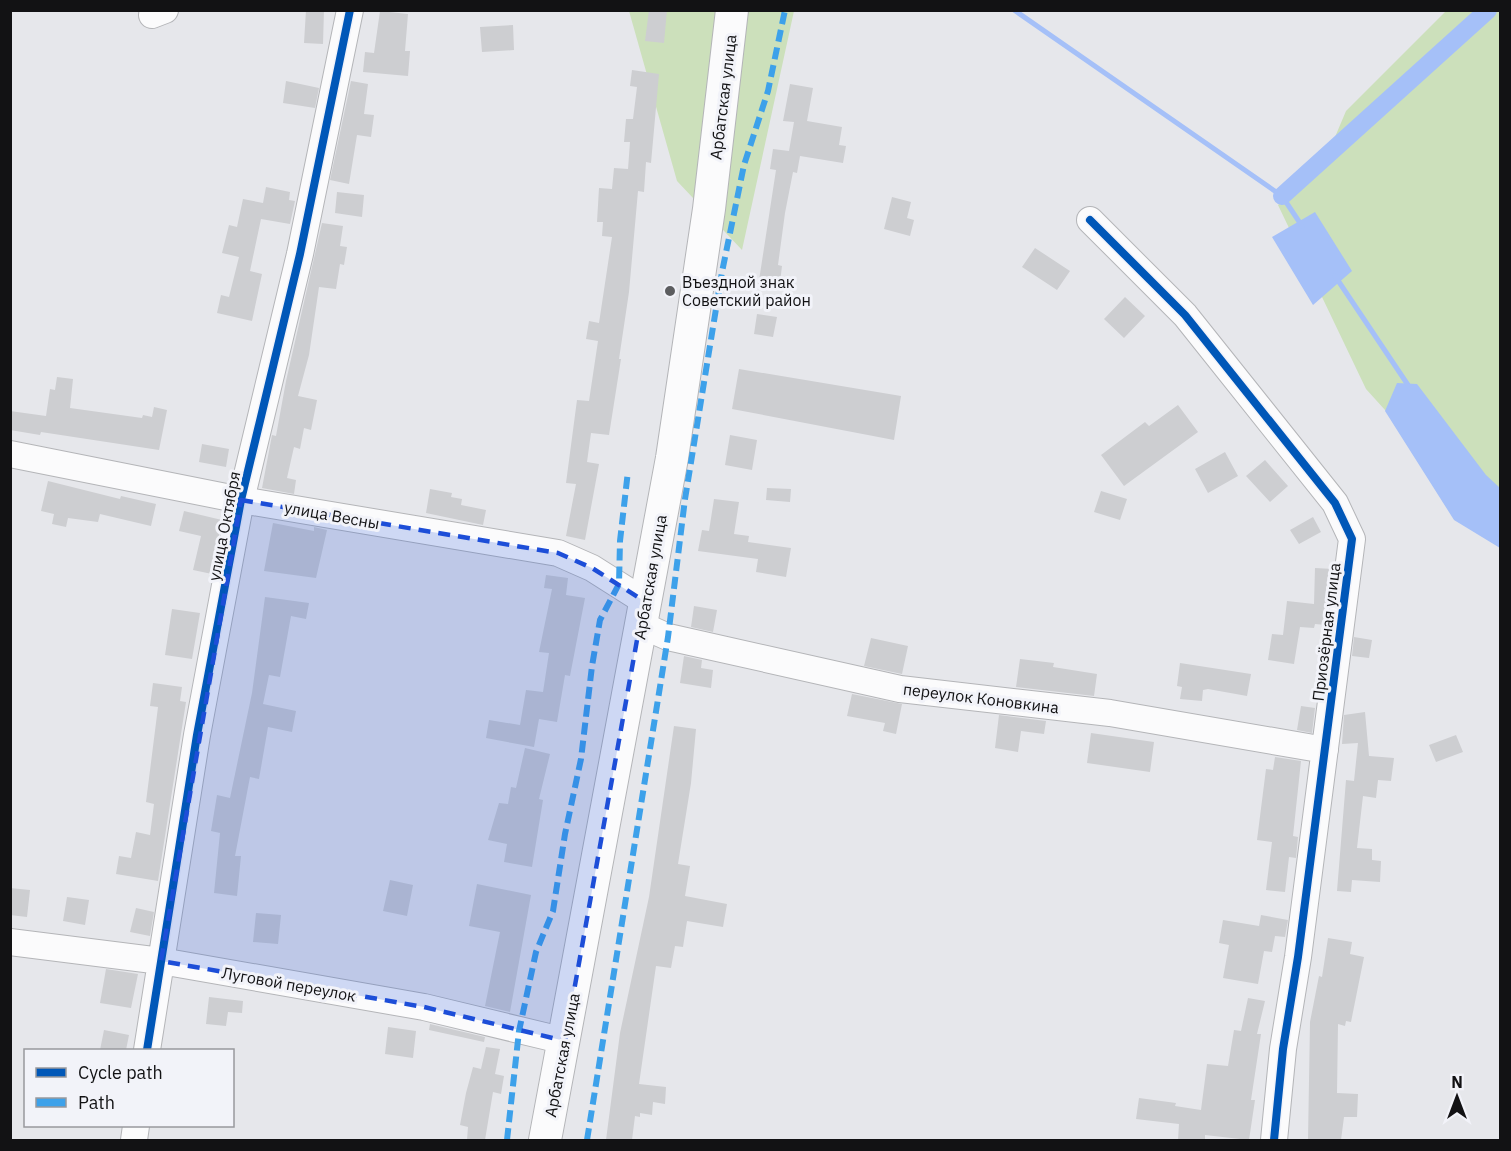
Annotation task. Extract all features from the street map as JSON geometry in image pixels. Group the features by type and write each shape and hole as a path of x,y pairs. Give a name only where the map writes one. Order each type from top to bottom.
{"main road":[{"name":"Арбатская улица","path":"545,1140 674,446 709,209 729,54 732,10"}],"street":[{"name":"улица Октября","path":"147,1049 197,735 241,500 300,254 350,10"},
{"name":"Приозёрная улица","path":"1090,220 1185,315 1335,503 1352,539 1298,957 1283,1049 1274,1140"},
{"name":"улица Весны","path":"10,454 241,500 558,554 592,568 642,613"},
{"name":"переулок Коновкина","path":"642,613 668,637 900,689 1110,713 1325,750"},
{"name":"Луговой переулок","path":"10,942 161,961 424,1007 565,1041"}],"highlighted area":[{"path":"241,500 558,553 592,568 644,601 565,1041 424,1007 161,961"}],"green space":[{"path":"629,11 794,11 742,250 677,181"},
{"path":"1446,11 1500,11 1500,537 1366,389 1278,205 1345,142 1335,137 1346,111"}],"water":[{"path":"1315,212 1352,271 1313,305 1272,237"},
{"path":"1397,383 1417,384 1486,475 1500,488 1500,548 1454,520 1385,411"}],"building":[{"path":"306,10 324,10 323,44 304,43"},
{"path":"649,10 667,10 664,43 645,41"},
{"path":"380,11 408,14 405,51 410,51 408,76 363,72 365,52 374,53"},
{"path":"513,25 514,50 482,52 480,27"},
{"path":"632,70 659,74 651,163 646,162 644,192 638,191 629,292 609,435 591,433 587,462 599,464 585,540 566,536 576,484 566,483 577,400 589,401 598,341 586,339 589,321 599,323 612,237 602,236 603,222 597,222 599,188 612,189 614,168 628,169 630,142 624,142 626,119 633,119 637,87 630,86"},
{"path":"286,81 319,88 315,108 283,103"},
{"path":"351,81 368,84 364,114 374,115 371,137 357,135 349,184 330,180"},
{"path":"790,84 813,88 807,121 842,127 839,145 846,146 843,163 800,156 797,173 793,172 785,213 778,265 782,266 779,290 758,287 776,170 770,169 773,149 789,151 794,122 783,121"},
{"path":"266,187 290,192 289,200 295,201 290,224 261,219 250,271 262,274 252,321 217,313 221,295 229,297 239,257 222,253 229,225 237,227 243,199 263,203"},
{"path":"337,192 364,195 362,217 335,213"},
{"path":"892,197 911,202 907,218 914,220 910,236 884,229"},
{"path":"322,223 343,226 340,246 347,247 344,265 340,264 336,289 319,287 309,355 298,396 317,400 311,430 304,428 300,449 294,447 287,478 296,480 294,494 262,488 272,435 276,436 286,381"},
{"path":"1035,248 1070,271 1057,290 1022,267"},
{"path":"1125,297 1145,316 1124,338 1104,319"},
{"path":"757,314 777,317 773,337 754,334"},
{"path":"739,369 901,396 894,440 732,409"},
{"path":"57,377 73,379 70,408 142,418 143,415 152,417 154,407 167,410 159,450 41,432 40,435 10,430 10,411 46,416 50,389 55,390"},
{"path":"1178,405 1198,432 1124,486 1101,455 1145,422 1149,426"},
{"path":"730,435 757,440 752,470 725,465"},
{"path":"202,444 229,449 226,467 199,462"},
{"path":"1225,452 1238,476 1208,493 1195,469"},
{"path":"1265,460 1288,486 1270,502 1246,476"},
{"path":"48,481 120,499 121,496 156,504 151,526 100,514 98,522 68,518 66,527 52,524 54,514 41,511"},
{"path":"767,488 791,489 790,502 766,500"},
{"path":"430,489 452,493 451,497 462,499 461,505 486,510 483,525 426,513"},
{"path":"1101,491 1127,499 1120,520 1094,512"},
{"path":"714,499 739,502 734,534 749,536 748,542 791,548 786,577 756,572 758,559 698,551 702,530 709,531"},
{"path":"184,511 222,520 212,574 193,570 201,536 179,531"},
{"path":"1313,517 1321,532 1299,544 1290,530"},
{"path":"273,523 314,531 314,527 327,530 316,578 264,571"},
{"path":"1315,568 1333,569 1326,625 1315,624 1314,628 1300,627 1294,664 1268,660 1272,634 1283,635 1287,601 1314,604"},
{"path":"546,575 568,578 566,595 585,598 570,676 565,675 557,722 539,719 534,747 486,738 489,720 520,725 526,690 543,692 549,653 539,652 552,589 544,588"},
{"path":"265,597 309,603 306,619 291,616 280,677 269,675 263,704 296,711 292,732 268,727 259,779 250,777 235,856 241,856 237,896 214,893 220,833 211,831 217,795 230,798 252,693"},
{"path":"694,606 717,610 713,632 691,627"},
{"path":"172,609 200,613 192,659 165,655"},
{"path":"1354,637 1372,640 1369,658 1352,656"},
{"path":"871,638 908,646 902,674 864,666"},
{"path":"684,656 702,660 701,668 713,670 711,688 680,683"},
{"path":"1020,659 1054,663 1053,667 1097,674 1094,696 1016,687"},
{"path":"1180,663 1251,674 1247,696 1208,689 1203,690 1202,701 1180,699 1182,687 1177,686"},
{"path":"153,683 182,687 180,701 186,702 158,881 116,874 119,856 131,858 136,832 150,835 154,804 146,802 158,707 150,706"},
{"path":"852,694 902,704 896,734 883,731 885,723 847,716"},
{"path":"1301,706 1315,708 1312,733 1297,730"},
{"path":"1365,712 1369,756 1394,758 1391,781 1378,780 1376,798 1363,796 1357,848 1372,849 1372,860 1381,861 1380,882 1352,880 1351,892 1337,891 1346,780 1354,781 1358,743 1342,744 1344,715"},
{"path":"999,715 1046,721 1044,734 1021,731 1018,752 995,748"},
{"path":"674,726 696,729 691,783 678,864 690,866 685,896 727,904 723,927 687,921 683,947 675,946 671,968 656,966 639,1084 666,1087 665,1104 653,1102 652,1115 640,1113 640,1117 635,1116 632,1140 606,1140 620,1033 649,897"},
{"path":"1091,733 1154,742 1150,772 1087,763"},
{"path":"1456,735 1463,752 1436,762 1429,745"},
{"path":"525,748 550,754 539,799 543,800 532,867 504,862 507,844 488,840 499,803 508,804 511,787 516,788"},
{"path":"1275,757 1301,761 1293,836 1298,837 1296,858 1289,857 1285,892 1266,890 1272,842 1257,840 1266,769 1273,770"},
{"path":"390,880 413,885 407,916 383,911"},
{"path":"477,884 531,895 510,1012 485,1006 500,932 469,926"},
{"path":"10,888 30,890 27,917 10,915"},
{"path":"67,897 89,900 85,925 63,921"},
{"path":"136,908 154,912 150,936 130,932"},
{"path":"256,913 281,915 278,944 253,942"},
{"path":"1261,915 1288,920 1285,937 1275,936 1272,952 1264,951 1258,984 1223,978 1229,945 1219,943 1223,920 1259,926"},
{"path":"1328,938 1352,942 1350,954 1364,957 1351,1022 1346,1021 1345,1026 1338,1024 1337,1093 1358,1094 1357,1117 1344,1117 1341,1140 1308,1140 1310,1022 1319,976 1322,977"},
{"path":"106,969 138,974 131,1008 100,1003"},
{"path":"209,997 243,1001 242,1013 228,1012 226,1026 206,1024"},
{"path":"1248,998 1265,1001 1257,1034 1261,1034 1251,1100 1255,1100 1249,1140 1205,1135 1205,1140 1178,1140 1179,1124 1136,1119 1139,1098 1176,1103 1175,1106 1201,1110 1207,1064 1228,1066 1234,1030 1241,1031"},
{"path":"430,1024 485,1037 484,1042 429,1030"},
{"path":"388,1027 416,1031 413,1058 385,1054"},
{"path":"104,1030 129,1035 126,1049 100,1049"},
{"path":"486,1047 500,1049 495,1074 504,1076 501,1094 493,1092 485,1140 467,1140 468,1127 460,1125 466,1093 473,1067 481,1069"}],"waterway":[{"path":"1014,10 1282,196 1302,226"},
{"path":"1282,196 1488,10"},
{"path":"1335,276 1410,388"}],"marked path":[{"path":"587,1140 668,637 685,499 722,272 744,165 768,91 785,10"},
{"path":"507,1140 519,1031 536,952 553,911 565,834 581,759 600,620 619,584 620,541 628,471"}],"cycle path":[{"path":"147,1049 197,735 241,500 300,254 350,10"},
{"path":"1090,220 1185,315 1335,503 1352,539 1298,957 1283,1049 1274,1140"}],"place":[{"name":"Въездной знак Советский район","path":"670,291"}]}
